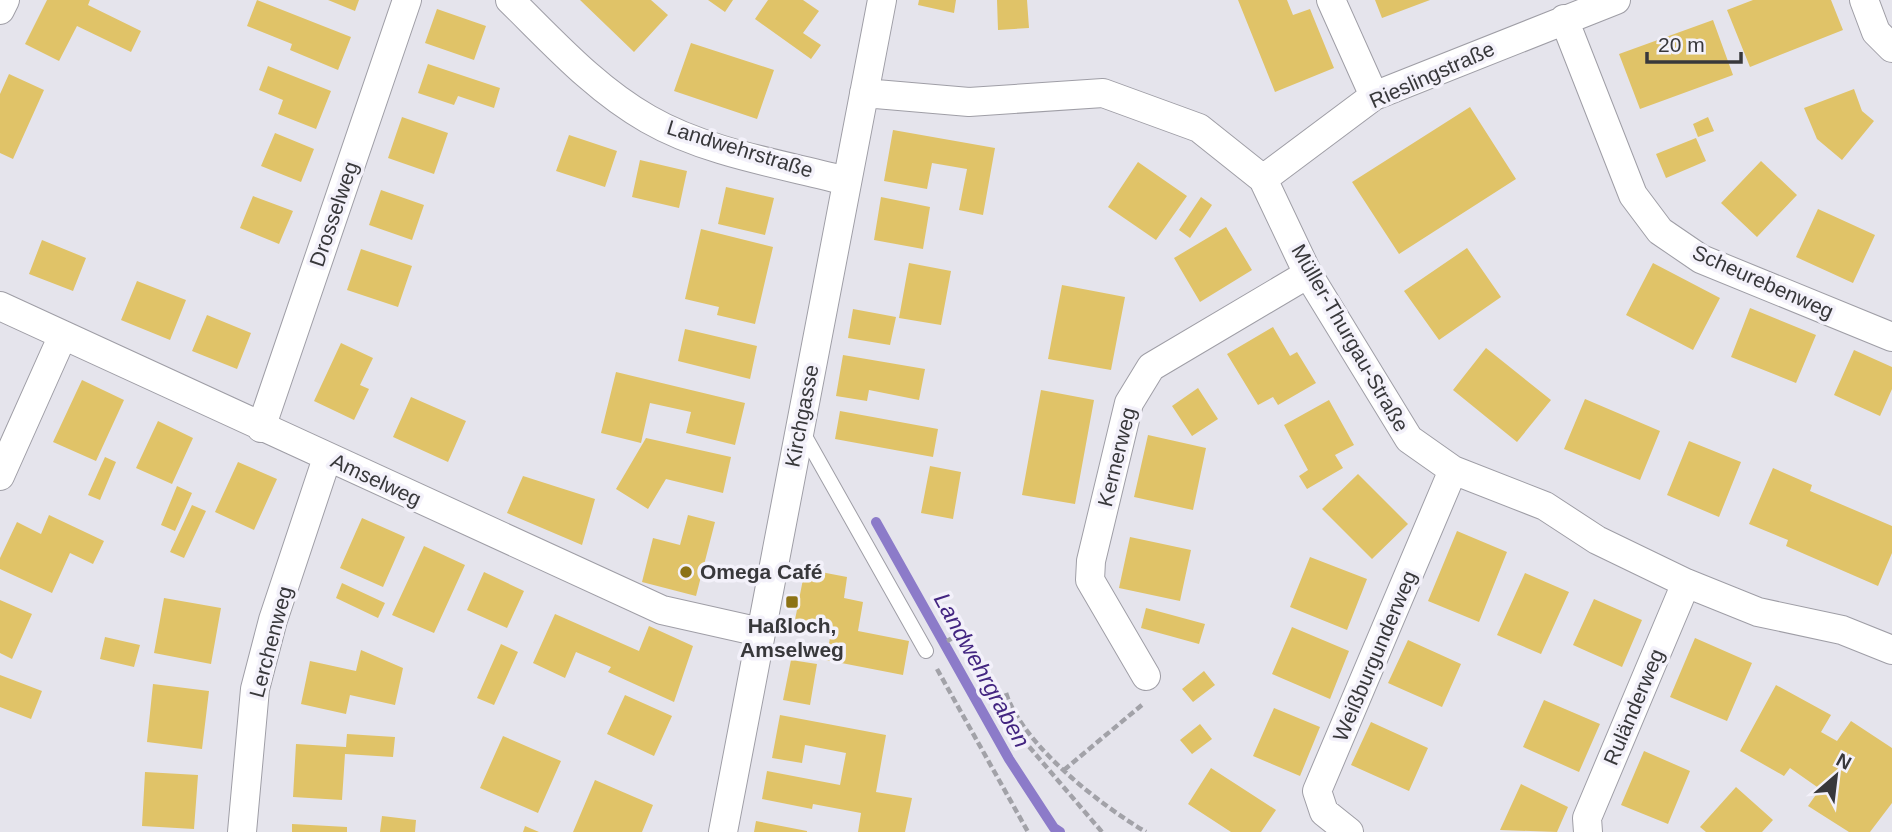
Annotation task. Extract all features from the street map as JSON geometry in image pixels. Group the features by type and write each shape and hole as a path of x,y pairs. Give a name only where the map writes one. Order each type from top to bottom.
{"street":[{"path":"0,10 5,0"},
{"name":"Drosselweg","path":"261,428 407,0"},
{"name":"Landwehrstraße","path":"510,0 592,79 649,120 718,147 847,181"},
{"name":"Kirchgasse","path":"723,832 882,0"},
{"path":"1331,0 1374,96"},
{"path":"1864,0 1876,32 1892,48"},
{"name":"Rieslingstraße","path":"1263,180 1374,96 1611,1"},
{"name":"Scheurebenweg","path":"1564,19 1633,195 1660,231 1700,259 1892,337"},
{"name":"Müller-Thurgau-Straße","path":"864,93 968,102 1103,93 1199,128 1263,180 1308,274 1409,439 1453,470 1545,506 1597,540 1686,583 1758,612 1842,630 1892,650"},
{"name":"Kernerweg","path":"1146,676 1090,580 1091,561 1129,403 1151,368 1308,274"},
{"name":"Amselweg","path":"0,306 662,610 760,632"},
{"path":"0,476 63,335"},
{"name":"Lerchenweg","path":"242,832 255,689 273,620 327,458"},
{"name":"Weißburgunderweg","path":"1349,832 1324,812 1317,791 1453,470"},
{"name":"Ruländerweg","path":"1588,832 1587,818 1686,583"}],"lane":[{"path":"799,427 926,651"}],"path":[{"path":"964,632 1002,715 1102,832"},
{"path":"926,651 1028,832"},
{"path":"1065,770 1151,697 1146,676"},
{"path":"1002,715 1006,693 1010,705 1036,744 1065,770 1146,832"}],"building":[{"path":"47,0 90,0 88,5 141,31 131,52 77,26 59,61 25,44"},
{"path":"257,0 351,37 338,70 290,50 292,44 247,26"},
{"path":"328,0 359,0 355,11"},
{"path":"580,0 651,0 668,15 634,52"},
{"path":"708,0 733,0 725,12"},
{"path":"768,0 803,0 819,11 803,33 821,45 811,59 755,19"},
{"path":"919,0 956,0 954,13 918,5"},
{"path":"997,0 1027,0 1029,28 998,30"},
{"path":"1238,0 1287,0 1293,15 1310,9 1334,68 1275,92"},
{"path":"1375,0 1430,0 1382,18"},
{"path":"1753,0 1831,0 1843,30 1750,67 1727,10"},
{"path":"437,9 486,26 474,60 425,43"},
{"path":"1713,20 1733,75 1640,109 1619,54"},
{"path":"691,43 774,70 757,119 674,91"},
{"path":"428,64 500,88 494,108 458,96 454,105 418,93"},
{"path":"268,66 331,91 316,129 278,114 283,100 259,90"},
{"path":"9,74 44,90 13,159 0,153 0,94"},
{"path":"1854,89 1862,111 1874,121 1842,160 1817,139 1804,108"},
{"path":"1470,107 1516,179 1399,254 1352,182"},
{"path":"402,117 448,133 434,174 388,158"},
{"path":"1708,117 1714,131 1698,137 1693,124"},
{"path":"893,130 995,148 983,215 959,210 967,169 932,163 927,189 884,181"},
{"path":"275,133 314,149 301,182 261,166"},
{"path":"569,135 617,151 605,187 556,171"},
{"path":"1696,138 1706,161 1666,178 1656,154"},
{"path":"640,160 687,171 679,208 632,197"},
{"path":"1761,161 1797,195 1757,237 1721,203"},
{"path":"1138,162 1187,196 1156,240 1108,207"},
{"path":"726,187 774,198 765,235 718,224"},
{"path":"381,190 424,205 412,240 369,225"},
{"path":"253,196 293,211 279,244 240,228"},
{"path":"881,197 930,207 923,249 874,240"},
{"path":"1201,197 1212,205 1190,238 1179,230"},
{"path":"1818,209 1875,235 1853,283 1796,257"},
{"path":"1226,227 1252,270 1200,302 1174,258"},
{"path":"701,229 773,247 755,324 717,315 719,307 685,299"},
{"path":"42,240 86,258 73,291 29,274"},
{"path":"1467,248 1501,297 1439,340 1404,291"},
{"path":"361,249 412,266 398,307 347,290"},
{"path":"909,263 951,271 941,325 899,318"},
{"path":"1653,263 1720,298 1693,350 1626,315"},
{"path":"137,281 186,300 170,340 121,320"},
{"path":"1062,285 1125,297 1111,370 1048,359"},
{"path":"1750,308 1816,335 1796,383 1731,357"},
{"path":"853,309 896,317 890,345 848,338"},
{"path":"207,315 251,333 237,369 192,351"},
{"path":"1273,327 1290,356 1297,352 1316,383 1278,405 1273,397 1258,405 1227,354"},
{"path":"685,329 757,346 750,379 678,361"},
{"path":"341,343 373,358 360,385 369,389 354,420 314,401"},
{"path":"1486,348 1551,400 1517,442 1453,390"},
{"path":"1854,350 1892,367 1892,389 1880,416 1834,395"},
{"path":"843,355 925,369 919,400 869,390 867,401 836,396"},
{"path":"616,372 745,403 735,445 686,433 691,412 650,403 641,443 601,433"},
{"path":"82,380 124,400 96,461 53,442"},
{"path":"1198,388 1218,419 1192,436 1172,406"},
{"path":"1041,390 1094,400 1075,504 1022,495"},
{"path":"411,397 466,421 448,462 393,437"},
{"path":"1585,399 1660,431 1640,480 1564,449"},
{"path":"1329,400 1354,445 1335,455 1343,468 1307,489 1299,476 1308,470 1284,425"},
{"path":"840,411 938,429 933,457 835,439"},
{"path":"158,421 193,438 172,484 136,468"},
{"path":"1148,435 1206,448 1193,510 1134,497"},
{"path":"646,438 731,457 723,493 666,479 648,509 616,489"},
{"path":"1689,441 1741,462 1719,517 1667,495"},
{"path":"105,457 116,462 100,500 88,495"},
{"path":"238,462 277,479 254,530 215,512"},
{"path":"930,466 961,472 953,519 921,513"},
{"path":"1773,468 1812,485 1810,491 1892,526 1892,553 1878,586 1786,546 1788,540 1749,524"},
{"path":"1358,474 1408,524 1372,559 1322,509"},
{"path":"523,476 595,499 582,545 507,513"},
{"path":"177,486 192,493 175,531 161,525"},
{"path":"192,505 206,511 184,558 170,552"},
{"path":"49,515 104,541 93,564 70,553 52,593 0,569 0,558 17,522 41,534"},
{"path":"688,515 715,522 696,596 642,582 653,538 680,545"},
{"path":"362,518 405,537 383,587 340,568"},
{"path":"1457,531 1507,552 1479,622 1428,601"},
{"path":"1130,537 1191,550 1180,601 1119,588"},
{"path":"424,546 465,565 434,633 392,615"},
{"path":"1310,557 1367,579 1347,630 1290,607"},
{"path":"805,569 847,577 844,598 863,602 858,631 909,641 903,675 826,660 832,627 795,620"},
{"path":"484,572 524,591 507,628 467,610"},
{"path":"1525,573 1569,592 1541,654 1497,635"},
{"path":"342,583 385,603 378,618 336,598"},
{"path":"164,598 221,608 211,664 154,653"},
{"path":"1594,599 1642,620 1622,667 1573,645"},
{"path":"0,600 32,614 12,659 0,653"},
{"path":"1146,608 1205,624 1199,644 1141,628"},
{"path":"555,614 639,651 649,626 693,646 674,702 608,672 611,667 576,652 565,678 533,663"},
{"path":"1292,627 1349,651 1330,699 1272,674"},
{"path":"105,637 140,645 134,667 100,659"},
{"path":"1695,638 1752,663 1727,721 1670,697"},
{"path":"1408,640 1461,664 1442,707 1388,683"},
{"path":"501,644 518,652 494,705 477,698"},
{"path":"361,650 403,668 395,705 350,695 346,714 301,704 310,661 356,671"},
{"path":"791,660 817,664 810,705 783,700"},
{"path":"1204,671 1215,685 1193,702 1182,689"},
{"path":"0,675 42,691 31,719 0,707"},
{"path":"153,684 209,691 202,749 147,742"},
{"path":"1776,685 1831,715 1821,732 1837,741 1851,721 1892,748 1892,803 1870,832 1849,832 1808,806 1820,789 1790,768 1784,776 1740,751"},
{"path":"625,695 672,716 654,756 607,734"},
{"path":"1544,700 1600,724 1579,772 1523,747"},
{"path":"1274,708 1320,727 1300,776 1253,756"},
{"path":"780,715 886,735 876,792 912,798 905,832 858,832 861,813 813,804 812,809 762,799 767,771 840,785 846,753 805,745 802,763 772,758"},
{"path":"1371,722 1428,748 1409,791 1351,765"},
{"path":"1200,724 1212,739 1192,754 1180,740"},
{"path":"347,734 395,737 393,757 345,754 342,800 293,797 296,744 346,747"},
{"path":"503,736 561,761 538,813 480,788"},
{"path":"1644,751 1690,771 1668,824 1621,805"},
{"path":"1211,768 1276,810 1261,832 1231,832 1188,804"},
{"path":"145,772 198,775 194,829 142,826"},
{"path":"595,780 653,805 642,832 573,832"},
{"path":"1521,784 1568,807 1557,832 1500,830"},
{"path":"1736,787 1773,820 1762,832 1706,832 1700,827"},
{"path":"382,816 416,820 415,832 380,832"},
{"path":"756,821 807,831 807,832 754,832"},
{"path":"292,824 347,827 347,832 292,832"},
{"path":"525,826 539,832 523,832"}],"waterway":[{"name":"Landwehrgraben","path":"876,522 1009,759 1054,828 1060,832"}],"place":[{"name":"Omega Café","path":"686,572"},
{"name":"Haßloch, Amselweg","path":"792,602"}]}
